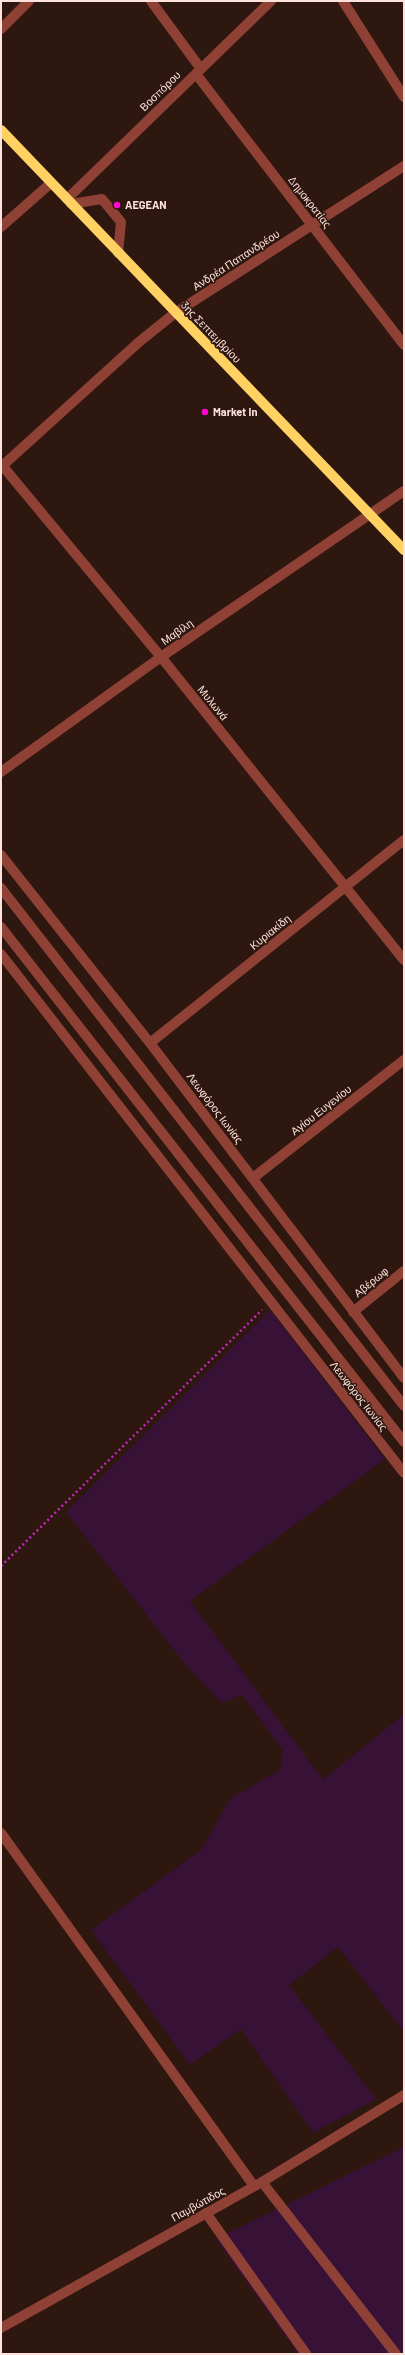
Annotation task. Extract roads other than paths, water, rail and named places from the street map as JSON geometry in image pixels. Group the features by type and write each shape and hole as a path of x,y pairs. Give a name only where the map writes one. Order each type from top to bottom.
{"main road":[{"name":"3ης Σεπτεμβρίου","path":"1,130 404,550"}],"street":[{"path":"1,29 29,1"},
{"name":"Δημοκρατίας","path":"151,1 198,71 312,225 404,345"},
{"name":"Βοσπόρου","path":"69,202 198,71 271,1"},
{"path":"343,1 404,97"},
{"name":"Ανδρέα Παπανδρέου","path":"1,466 154,329 175,313 404,166"},
{"path":"1,227 51,182"},
{"path":"69,202 102,199 121,222 118,253"},
{"name":"Μυλωνά","path":"1,466 161,657 404,960"},
{"name":"Μαβίλη","path":"1,772 161,657 404,491"},
{"name":"Κυριακίδη","path":"150,1043 404,840"},
{"name":"Λεωφόρος Ιωνίας","path":"1,855 150,1043 404,1378"},
{"path":"1,888 404,1406"},
{"name":"Λεωφόρος Ιωνίας","path":"1,927 404,1442"},
{"name":"Λεωφόρος Ιωνίας","path":"1,954 269,1302 404,1473"},
{"name":"Αγίου Ευγενίου","path":"253,1178 404,1060"},
{"name":"Αβέρωφ","path":"353,1312 404,1271"},
{"path":"1,1833 258,2184 396,2354"},
{"name":"Παμβώτιδος","path":"1,2328 258,2184 404,2095"},
{"path":"206,2213 306,2354"}],"place":[{"name":"AEGEAN","path":"117,205"},
{"name":"Market In","path":"205,412"}]}
